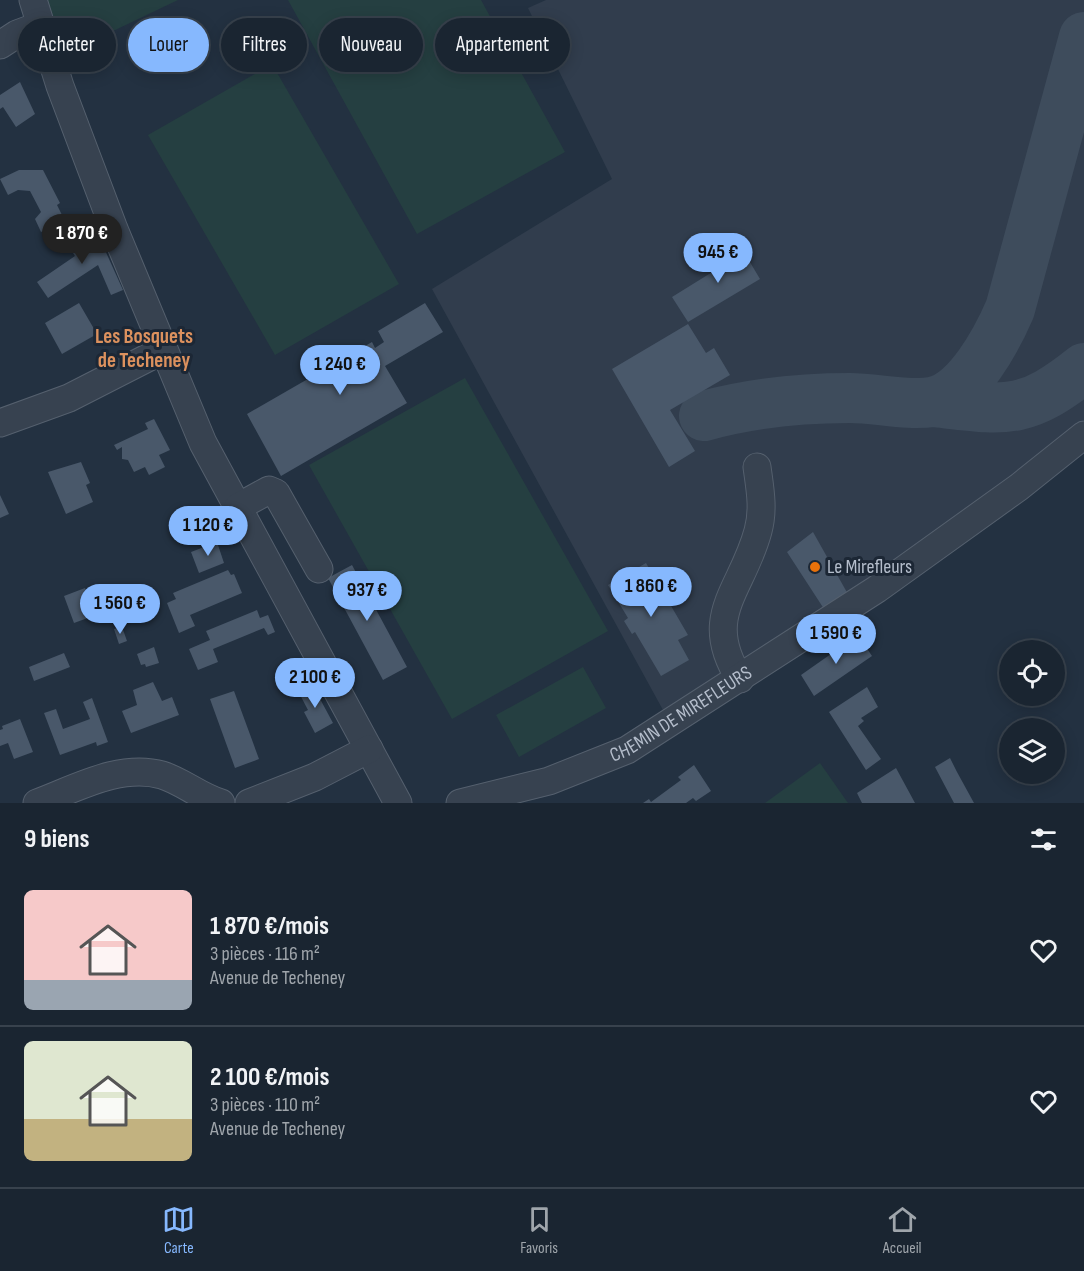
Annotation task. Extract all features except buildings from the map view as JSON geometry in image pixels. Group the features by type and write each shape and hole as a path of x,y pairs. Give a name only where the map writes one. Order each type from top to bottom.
{"street":[{"path":"0,45 17,34 37,13 60,86 163,350 203,443 398,803"},
{"path":"0,423 69,398 163,350"},
{"name":"CHEMIN DE MIREFLEURS","path":"460,803 522,789 604,761 627,750 877,589 1018,487 1084,435"},
{"path":"740,679 727,659 721,638 726,609 759,531 763,502 757,467"},
{"path":"237,507 268,490 276,493 319,569"},
{"path":"249,803 315,777 369,749"},
{"path":"37,803 105,777 136,772 163,775 221,803"}],"shaded area":[{"path":"546,0 1084,0 1084,420 1011,477 826,612 663,710 432,289 612,179 559,72 570,72 570,18 533,18 528,8"}],"green space":[{"path":"46,0 178,0 140,18 128,18 128,24 116,30 116,18 52,18"},
{"path":"288,0 481,0 491,18 435,18 435,72 521,72 565,152 417,234 328,72 423,72 423,18 319,18 319,56 307,34 307,18 298,18"},
{"path":"258,72 277,72 399,284 275,355 148,135"},
{"path":"465,378 608,631 452,719 309,465"},
{"path":"583,667 606,708 519,757 496,715"},
{"path":"820,763 848,803 765,803"}],"taxiway":[{"path":"704,416 776,402 813,399 850,398 923,403 945,397 958,389 980,364 1010,309 1084,37"},
{"path":"933,402 979,407 1013,406 1045,395 1084,368"}],"place":[{"name":"Le Mirefleurs","path":"815,567"}],"district":[{"name":"Les Bosquets de Techeney","path":"144,348"}]}
